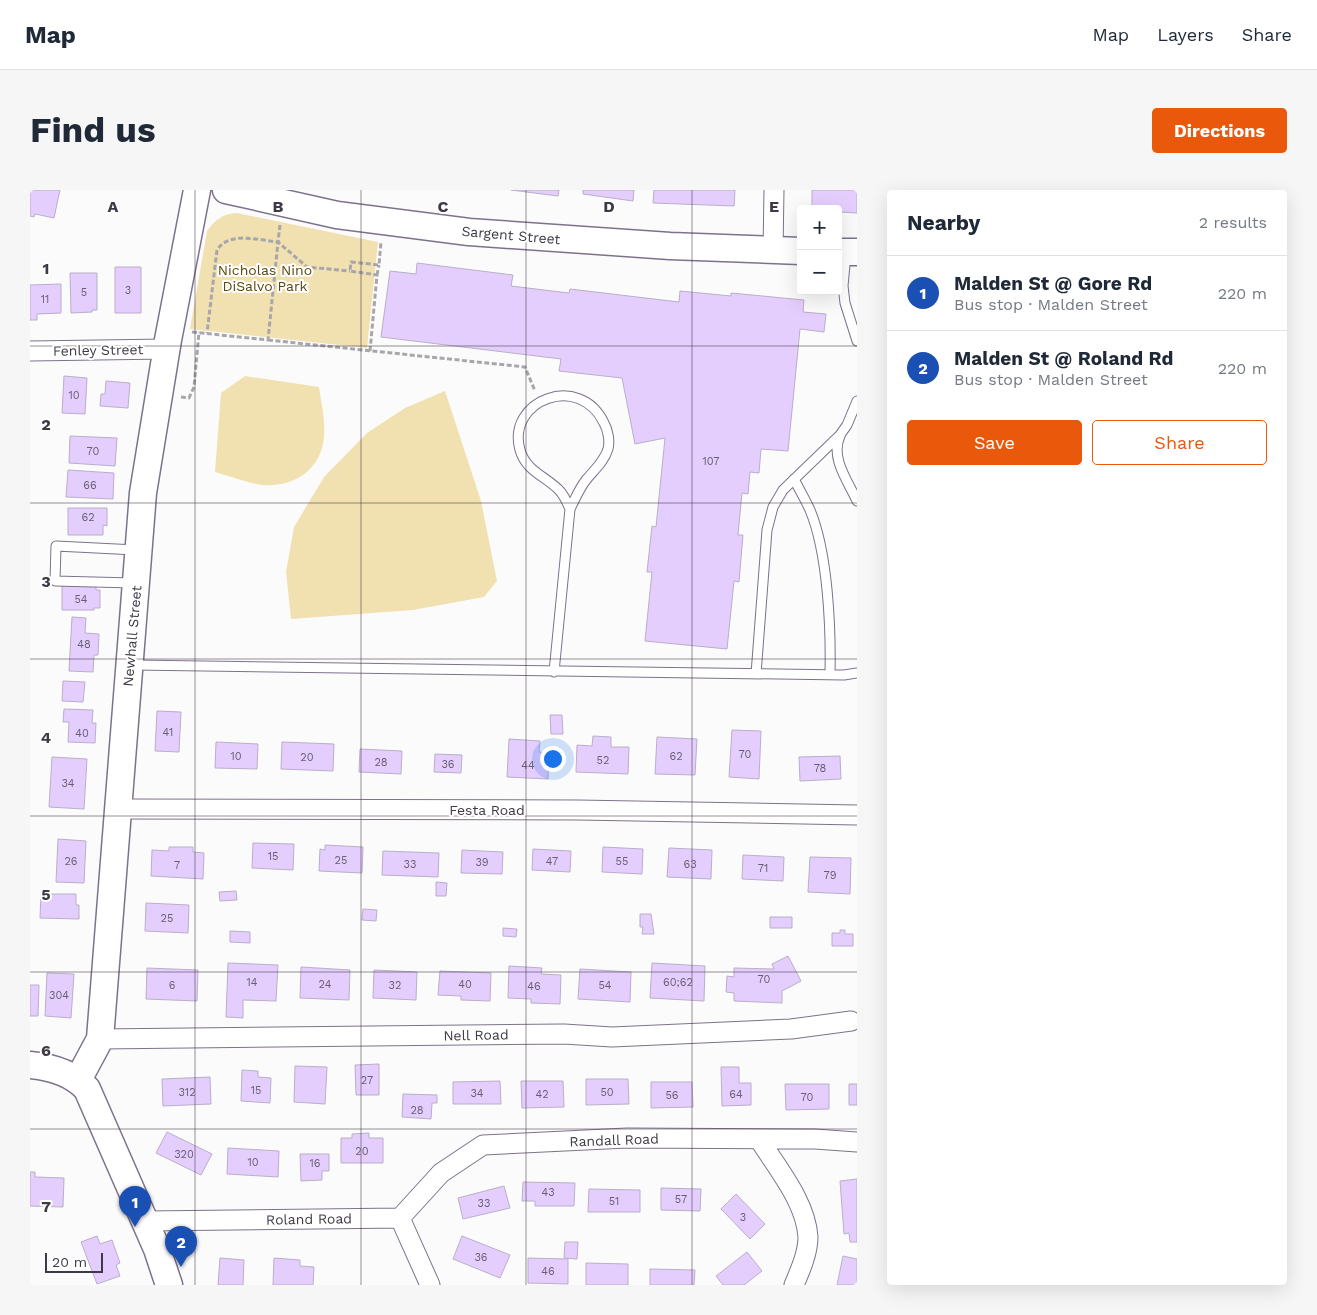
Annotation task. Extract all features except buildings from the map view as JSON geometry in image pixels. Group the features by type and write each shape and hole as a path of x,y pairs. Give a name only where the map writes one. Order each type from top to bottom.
{"street":[{"name":"Newhall Street","path":"78,1080 100,1039 143,493 166,350 197,190"},
{"name":"Sargent Street","path":"226,190 337,215 383,221 564,240 797,251"},
{"path":"773,251 774,190"},
{"name":"Fenley Street","path":"30,351 166,350"},
{"name":"Festa Road","path":"118,809 578,810 857,815"},
{"name":"Nell Road","path":"100,1039 564,1034 612,1037 792,1029 851,1020"},
{"path":"30,1065 54,1069 78,1080 92,1100 146,1221 157,1249 164,1282"},
{"name":"Randall Road","path":"400,1218 441,1172 483,1145 627,1138 857,1142"},
{"path":"759,1139 794,1196 805,1221 808,1239 801,1268 794,1285"},
{"path":"400,1218 430,1285"},
{"name":"Roland Road","path":"146,1221 400,1218"}],"lane":[{"path":"847,252 843,286 845,302 857,341"},
{"path":"554,672 570,509 578,492 600,465 608,448 608,430 601,416 592,405 582,398 569,395 554,395 540,402 526,416 521,427 520,450 531,468 563,494 570,509"},
{"path":"756,674 767,530 773,507 783,490 840,435 847,425 857,401"},
{"path":"840,435 837,442 839,465 857,501"},
{"path":"794,479 810,510 818,536 828,609 831,646 830,674"},
{"path":"136,583 55,581 56,546 138,550"},
{"path":"130,665 554,672 857,673"}],"path":[{"path":"370,351 383,221"},
{"path":"207,333 217,250 222,242 232,238 278,242 307,267 378,275"},
{"path":"268,340 278,242"},
{"path":"350,271 351,262 379,265"},
{"path":"306,276 307,267"},
{"path":"159,394 189,398 194,388 199,332 525,367 540,402"}],"green space":[{"name":"Nicholas Nino DiSalvo Park","path":"237,213 378,242 367,348 190,329 207,231 220,218"},
{"path":"245,376 319,387 324,423 323,446 313,466 294,480 274,485 263,485 215,472 221,393"},
{"path":"445,391 481,501 497,581 484,597 413,610 291,619 286,572 294,527 324,477 367,433 405,408"}],"place":[{"name":"Malden St @ Gore Rd","path":"135,1227"},
{"name":"Malden St @ Roland Rd","path":"181,1267"}]}
